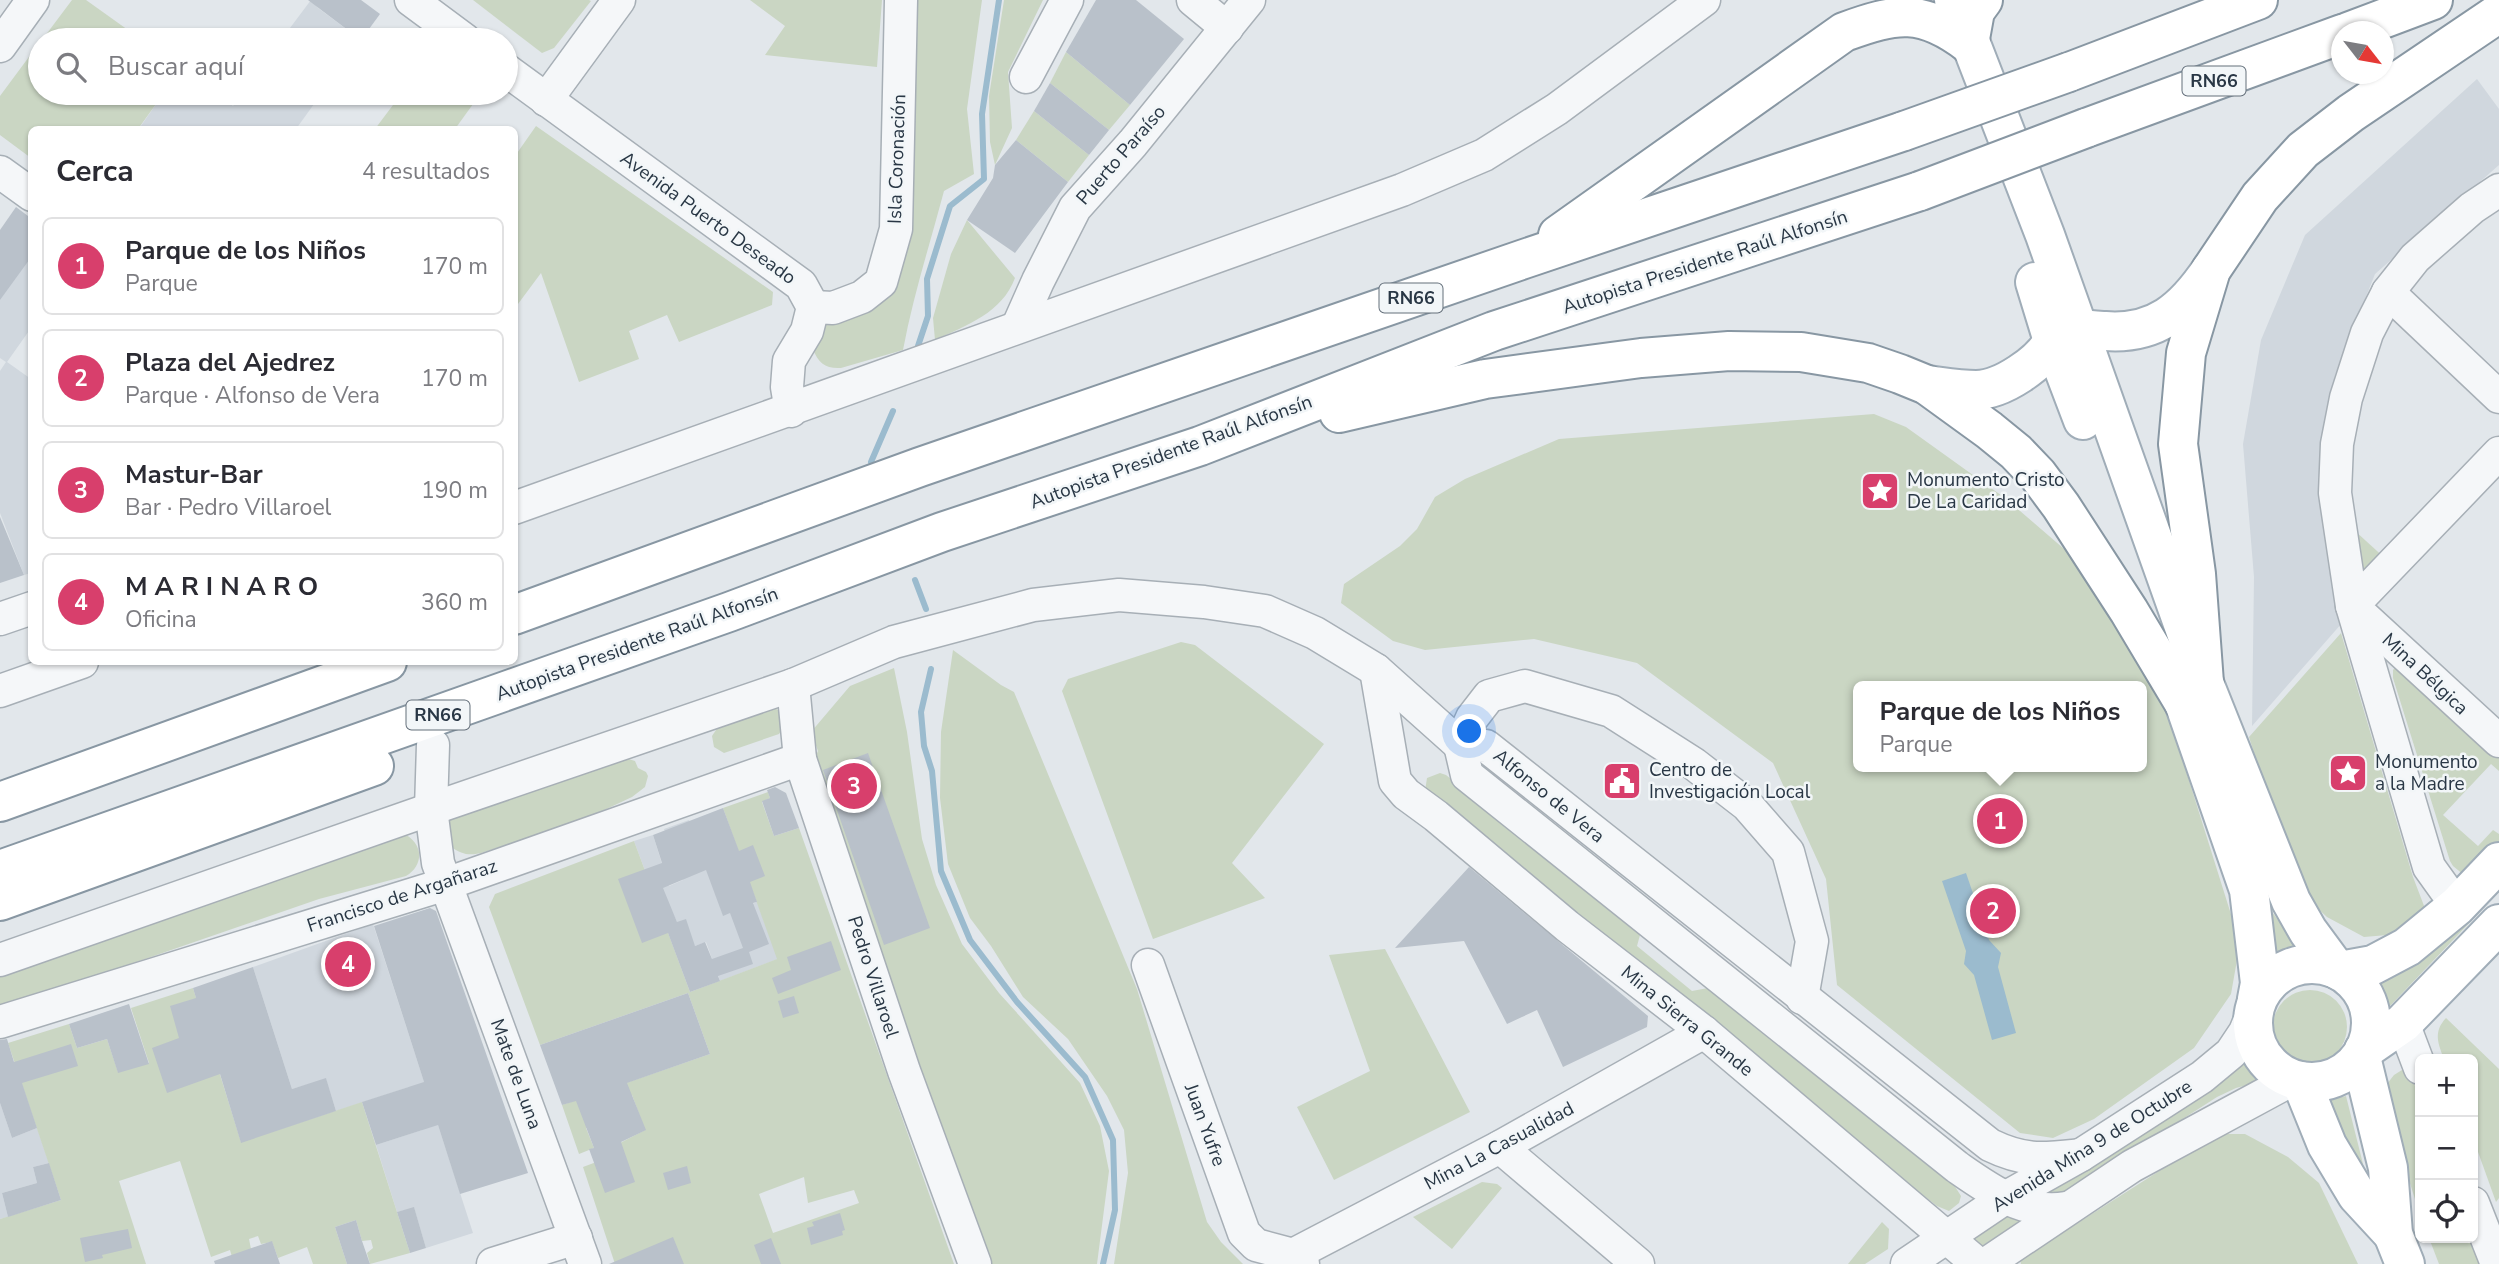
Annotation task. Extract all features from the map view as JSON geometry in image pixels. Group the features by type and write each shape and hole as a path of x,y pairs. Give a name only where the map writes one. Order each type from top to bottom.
{"main road":[{"path":"1524,259 1844,32 1881,0"},
{"path":"1954,0 2045,235 2059,315 2134,554 2194,693 2291,901 2308,931 2365,999 2370,1025 2362,1054 2388,1168 2399,1249"},
{"path":"1969,44 1975,11 1983,0"},
{"name":"RN66","path":"518,614 919,467 1903,131 2069,72 2258,0"},
{"path":"2377,21 2433,0"},
{"path":"2059,315 2135,331 2162,321 2183,306 2260,198 2303,150 2351,113 2499,13"},
{"path":"1844,32 1876,20 1917,17 1951,31 1969,44"},
{"name":"Autopista Presidente Raúl Alfonsín","path":"0,870 729,612 942,532 1200,446 1494,331 1920,191 2331,38"},
{"path":"2211,270 2186,353 2178,444 2196,574 2194,693 2249,890 2260,983 2253,1025 2256,1043 2264,1058 2277,1071 2297,1080 2321,1081 2350,1070 2362,1054 2403,1023 2499,925"},
{"path":"1200,446 1485,379 1641,358 1729,351 1801,352 1868,363 1927,385 1979,390 2004,382 2029,368 2059,315"},
{"path":"1927,385 2007,444 2038,475 2129,611 2194,693"},
{"path":"0,901 503,719 729,612"},
{"path":"0,802 379,665"},
{"path":"2256,1003 2269,982 2285,970 2304,964 2319,963 2338,970 2374,964 2407,947 2457,905 2499,862"},
{"path":"2297,1080 2327,1144 2357,1195 2399,1249"}],"street":[{"path":"0,46 33,0"},
{"path":"411,0 449,28"},
{"path":"546,100 619,0"},
{"name":"Isla Coronación","path":"813,307 833,308 862,297 881,282 895,229 901,0"},
{"path":"1026,77 1067,0"},
{"path":"1193,0 1227,28"},
{"name":"Puerto Paraíso","path":"1018,327 1075,208 1133,143 1250,0"},
{"path":"518,508 1402,190 1484,155 1557,109 1704,0"},
{"name":"Avenida Puerto Deseado","path":"518,79 801,285 813,307"},
{"path":"0,172 28,192"},
{"path":"2457,905 2429,867 2352,606 2336,493 2337,444 2346,398 2367,332 2388,292 2415,258 2472,208 2499,190"},
{"path":"2388,292 2499,397"},
{"path":"792,411 786,387 789,361 807,331 813,307"},
{"path":"2352,606 2496,463"},
{"path":"0,960 431,808 793,685 894,642 1033,605 1119,595 1204,602 1265,611 1315,633 1376,670 1460,745 1472,718 1489,696 1525,686 1611,710 1694,764 1746,805 1788,852 1812,941 1802,998"},
{"name":"Mina Bélgica","path":"2352,606 2499,741"},
{"path":"0,619 28,609"},
{"path":"0,691 74,665"},
{"name":"Mina Sierra Grande","path":"1376,670 1395,781 1406,794 1567,926 1704,1032 1978,1264"},
{"name":"Pedro Villaroel","path":"793,685 800,759 904,1071 975,1264"},
{"name":"Mate de Luna","path":"433,745 431,808 438,863 580,1251"},
{"name":"Alfonso de Vera","path":"2066,1209 2045,1210 2006,1198 1957,1167 1467,775 1460,745 1486,746 1990,1145 2012,1156 2028,1158 2081,1155"},
{"name":"Francisco de Argañaraz","path":"0,1022 446,884 800,759"},
{"name":"Juan Yufre","path":"1147,965 1244,1233 1256,1245 1298,1260"},
{"name":"Avenida Mina 9 de Octubre","path":"1907,1264 2006,1198 2081,1155 2202,1077 2231,1054 2245,1032 2256,1003"},
{"path":"2403,1023 2415,1055"},
{"name":"Mina La Casualidad","path":"1298,1260 1704,1032"},
{"name":"Avenida Mina 9 de Octubre","path":"1986,1264 2132,1166 2297,1080"},
{"path":"1500,1147 1638,1264"},
{"path":"2485,1213 2497,1264"},
{"path":"493,1264 580,1251"}],"shaded area":[{"path":"311,0 345,28 290,28"},
{"path":"2477,79 2499,109 2499,165 2375,274 2335,375 2319,480 2342,623 2252,726 2254,577 2243,444 2261,340 2305,235"},
{"path":"156,105 313,105 298,126 141,126"},
{"path":"28,260 28,332 7,362 28,377 28,574 24,575 0,513 0,371 6,362 0,358 0,298"},
{"path":"689,820 723,915 757,902 778,959 720,981 706,942 695,946 677,922 670,907 660,911 634,841 653,835 669,886 683,880 664,829"},
{"path":"373,924 473,1233 426,1248 414,1208 397,1212 376,1145 422,1130 409,1087 336,1111 326,1079 292,1089 253,967"},
{"path":"0,1103 12,1138 37,1128 49,1163 33,1167 37,1183 2,1193 8,1217 0,1219"}],"green space":[{"path":"72,0 86,0 125,28 51,28"},
{"path":"473,0 591,1 554,48 542,53 518,35 518,28 509,28"},
{"path":"750,0 882,0 877,67 765,55 785,26"},
{"path":"914,0 982,0 967,109 974,174 944,191 903,350 841,368 831,367 817,358 813,349 824,326 870,308 908,236 913,210 911,131 917,23"},
{"path":"1004,0 1043,0 1008,72 1012,128 995,165 990,142 989,96"},
{"path":"1066,52 1130,105 1109,130 1050,83"},
{"path":"28,58 28,105 155,105 140,126 28,126 28,156 0,135 0,96"},
{"path":"393,105 472,105 457,126 377,126"},
{"path":"1034,111 1089,155 1068,182 1016,140"},
{"path":"536,126 773,292 772,305 679,342 667,315 629,331 639,359 579,382 541,273 518,304 518,152"},
{"path":"967,220 1015,278 1002,300 992,309 971,323 935,340 933,318 951,254"},
{"path":"1874,414 1906,427 2005,498 2078,561 2155,672 2240,943 2231,994 2194,1048 2094,1119 2053,1138 2020,1133 1837,985 1826,879 1773,763 1637,663 1534,639 1425,650 1393,641 1341,603 1344,584 1400,546 1417,529 1435,497 1465,479 1559,439"},
{"path":"2343,520 2388,561 2354,595"},
{"path":"2341,633 2413,877 2426,911 2399,934 2364,937 2327,917 2314,905 2261,775 2249,737"},
{"path":"1181,642 1195,645 1324,744 1232,863 1265,898 1153,939 1062,691 1068,679"},
{"path":"953,650 1014,692 1137,989 1207,1222 1221,1242 1243,1264 1114,1264 1128,1173 1124,1130 1107,1096 1068,1039 1023,997 970,918 948,864 940,798 941,732"},
{"path":"2397,665 2499,753 2499,771 2491,764 2443,815 2478,846 2493,830 2499,834 2499,844 2464,875 2450,861 2393,678 2393,670"},
{"path":"894,668 907,732 922,839 936,885 962,944 999,993 1080,1083 1100,1126 1109,1171 1097,1264 990,1264 812,764 818,751 811,732 850,686"},
{"path":"773,707 783,713 785,724 779,734 724,753 714,747 712,736 718,727"},
{"path":"619,756 635,761 638,768 648,776 645,787 632,797 585,819 481,853 465,854 451,847 447,821 452,813"},
{"path":"1440,773 1446,775 1596,896 1640,935 1637,946 1692,991 1708,988 1734,1007 1954,1185 1961,1196 1959,1203 1949,1211 1937,1206 1815,1112 1425,791 1427,778"},
{"path":"768,792 770,798 762,802 774,836 799,828 954,1264 615,1264 583,1167 623,1152 620,1143 645,1130 632,1095 586,1128 594,1148 579,1154 562,1105 710,1054 688,993 540,1045 489,907 495,894 634,841 690,992 777,959 723,808","holes":["804,1177 808,1203 854,1190 859,1203 773,1233 759,1194"]},
{"path":"402,833 414,841 419,853 417,865 406,876 319,899 0,1009 0,975"},
{"path":"2499,873 2499,892 2388,1008 2385,1006 2387,998 2375,974"},
{"path":"2272,912 2300,949 2287,951 2272,960 2269,914"},
{"path":"1385,949 1470,1112 1334,1180 1297,1107 1370,1071 1329,955"},
{"path":"193,988 241,1142 362,1102 410,1253 370,1264 367,1253 373,1248 371,1240 362,1241 356,1220 335,1227 347,1264 313,1264 307,1247 278,1258 272,1242 261,1244 258,1236 249,1239 251,1249 232,1257 230,1250 211,1257 180,1161 119,1181 146,1264 0,1264 0,1219 61,1200 8,1043 69,1024 77,1048 107,1039 118,1072 149,1063 131,1008"},
{"path":"2303,990 2317,990 2331,996 2341,1006 2347,1027 2345,1041 2331,1058 2317,1064 2303,1064 2289,1058 2279,1048 2273,1034 2273,1020 2279,1006 2289,996"},
{"path":"2446,1018 2499,1069 2499,1198 2496,1202 2478,1152 2478,1054 2442,1054 2438,1033"},
{"path":"2245,1061 2251,1074 2262,1081 2236,1088 2217,1097 2061,1197 2046,1192"},
{"path":"2402,1070 2410,1073 2415,1086 2415,1199 2386,1107 2383,1089 2394,1075"},
{"path":"2346,1096 2365,1172 2319,1103"},
{"path":"2217,1134 2245,1134 2288,1157 2319,1183 2358,1264 2021,1264 2020,1260"},
{"path":"1482,1182 1497,1184 1502,1188 1452,1249 1413,1217"},
{"path":"2004,1214 2023,1220 1980,1247 1970,1238"},
{"path":"1882,1222 1889,1229 1888,1249 1865,1264 1848,1264"},
{"path":"2431,1243 2474,1243 2482,1264 2439,1264"}],"water":[{"path":"1966,873 1989,940 2001,953 1998,967 2016,1033 1992,1040 1974,975 1964,964 1966,951 1942,881"}],"building":[{"path":"308,0 361,0 380,14 370,28 345,28"},
{"path":"1096,0 1136,0 1184,39 1130,105 1066,52"},
{"path":"1050,83 1109,130 1089,155 1034,111"},
{"path":"1016,140 1068,182 1015,253 967,220 993,178 995,165"},
{"path":"16,207 28,216 28,262 0,300 0,230"},
{"path":"0,517 24,575 0,583"},
{"path":"868,753 930,928 884,945 823,770"},
{"path":"775,787 786,793 799,828 774,836 762,801 770,798 767,790"},
{"path":"723,808 739,851 753,845 765,876 750,882 757,902 753,903 769,944 749,952 753,964 718,976 720,981 690,992 668,933 642,943 618,879 662,863 653,835","holes":["706,870 723,916 730,913 743,948 712,959 705,942 695,946 686,919 677,922 663,888"]},
{"path":"1469,867 1648,1016 1647,1027 1563,1067 1537,1010 1507,1024 1464,941 1395,948"},
{"path":"430,908 436,911 528,1173 460,1194 438,1125 376,1145 362,1102 424,1082 374,926"},
{"path":"831,941 841,970 778,994 772,978 791,970 787,957"},
{"path":"253,967 292,1089 326,1078 336,1111 241,1143 220,1074 167,1093 152,1048 179,1038 170,1006 196,998 193,988"},
{"path":"688,993 710,1054 627,1083 646,1130 621,1142 635,1182 605,1193 589,1149 594,1148 576,1101 562,1105 540,1045"},
{"path":"794,996 799,1013 783,1018 778,1001"},
{"path":"129,1004 149,1064 118,1073 107,1039 77,1048 69,1024"},
{"path":"7,1039 14,1062 71,1044 78,1066 22,1083 37,1128 12,1138 0,1103 0,1040"},
{"path":"49,1163 61,1200 8,1217 2,1193 37,1183 33,1167"},
{"path":"687,1166 691,1183 668,1190 663,1173"},
{"path":"414,1207 426,1248 410,1253 397,1212"},
{"path":"840,1213 845,1230 842,1231 843,1235 811,1245 807,1228 814,1226 812,1222"},
{"path":"356,1220 370,1264 347,1264 335,1227"},
{"path":"128,1229 132,1248 85,1262 80,1238"},
{"path":"673,1237 684,1264 609,1264"},
{"path":"771,1238 781,1264 761,1264 754,1245"},
{"path":"272,1241 280,1264 215,1264 214,1261"}],"waterway":[{"path":"917,349 928,316 927,279 950,206 984,179 982,114 999,0"},
{"path":"871,462 893,411"},
{"path":"915,580 926,609"},
{"path":"931,669 921,712 924,746 932,771 941,871 970,940 1017,1002 1085,1077 1113,1140 1115,1210 1103,1264"}],"place":[{"name":"Monumento Cristo De La Caridad","path":"1880,491"},
{"name":"Monumento a la Madre","path":"2348,773"},
{"name":"Centro de Investigación Local","path":"1622,781"},
{"name":"Mastur-Bar","path":"854,786"},
{"name":"Parque de los Niños","path":"2000,821"},
{"name":"Plaza del Ajedrez","path":"1993,911"},
{"name":"M A R I N A R O","path":"348,964"}]}
